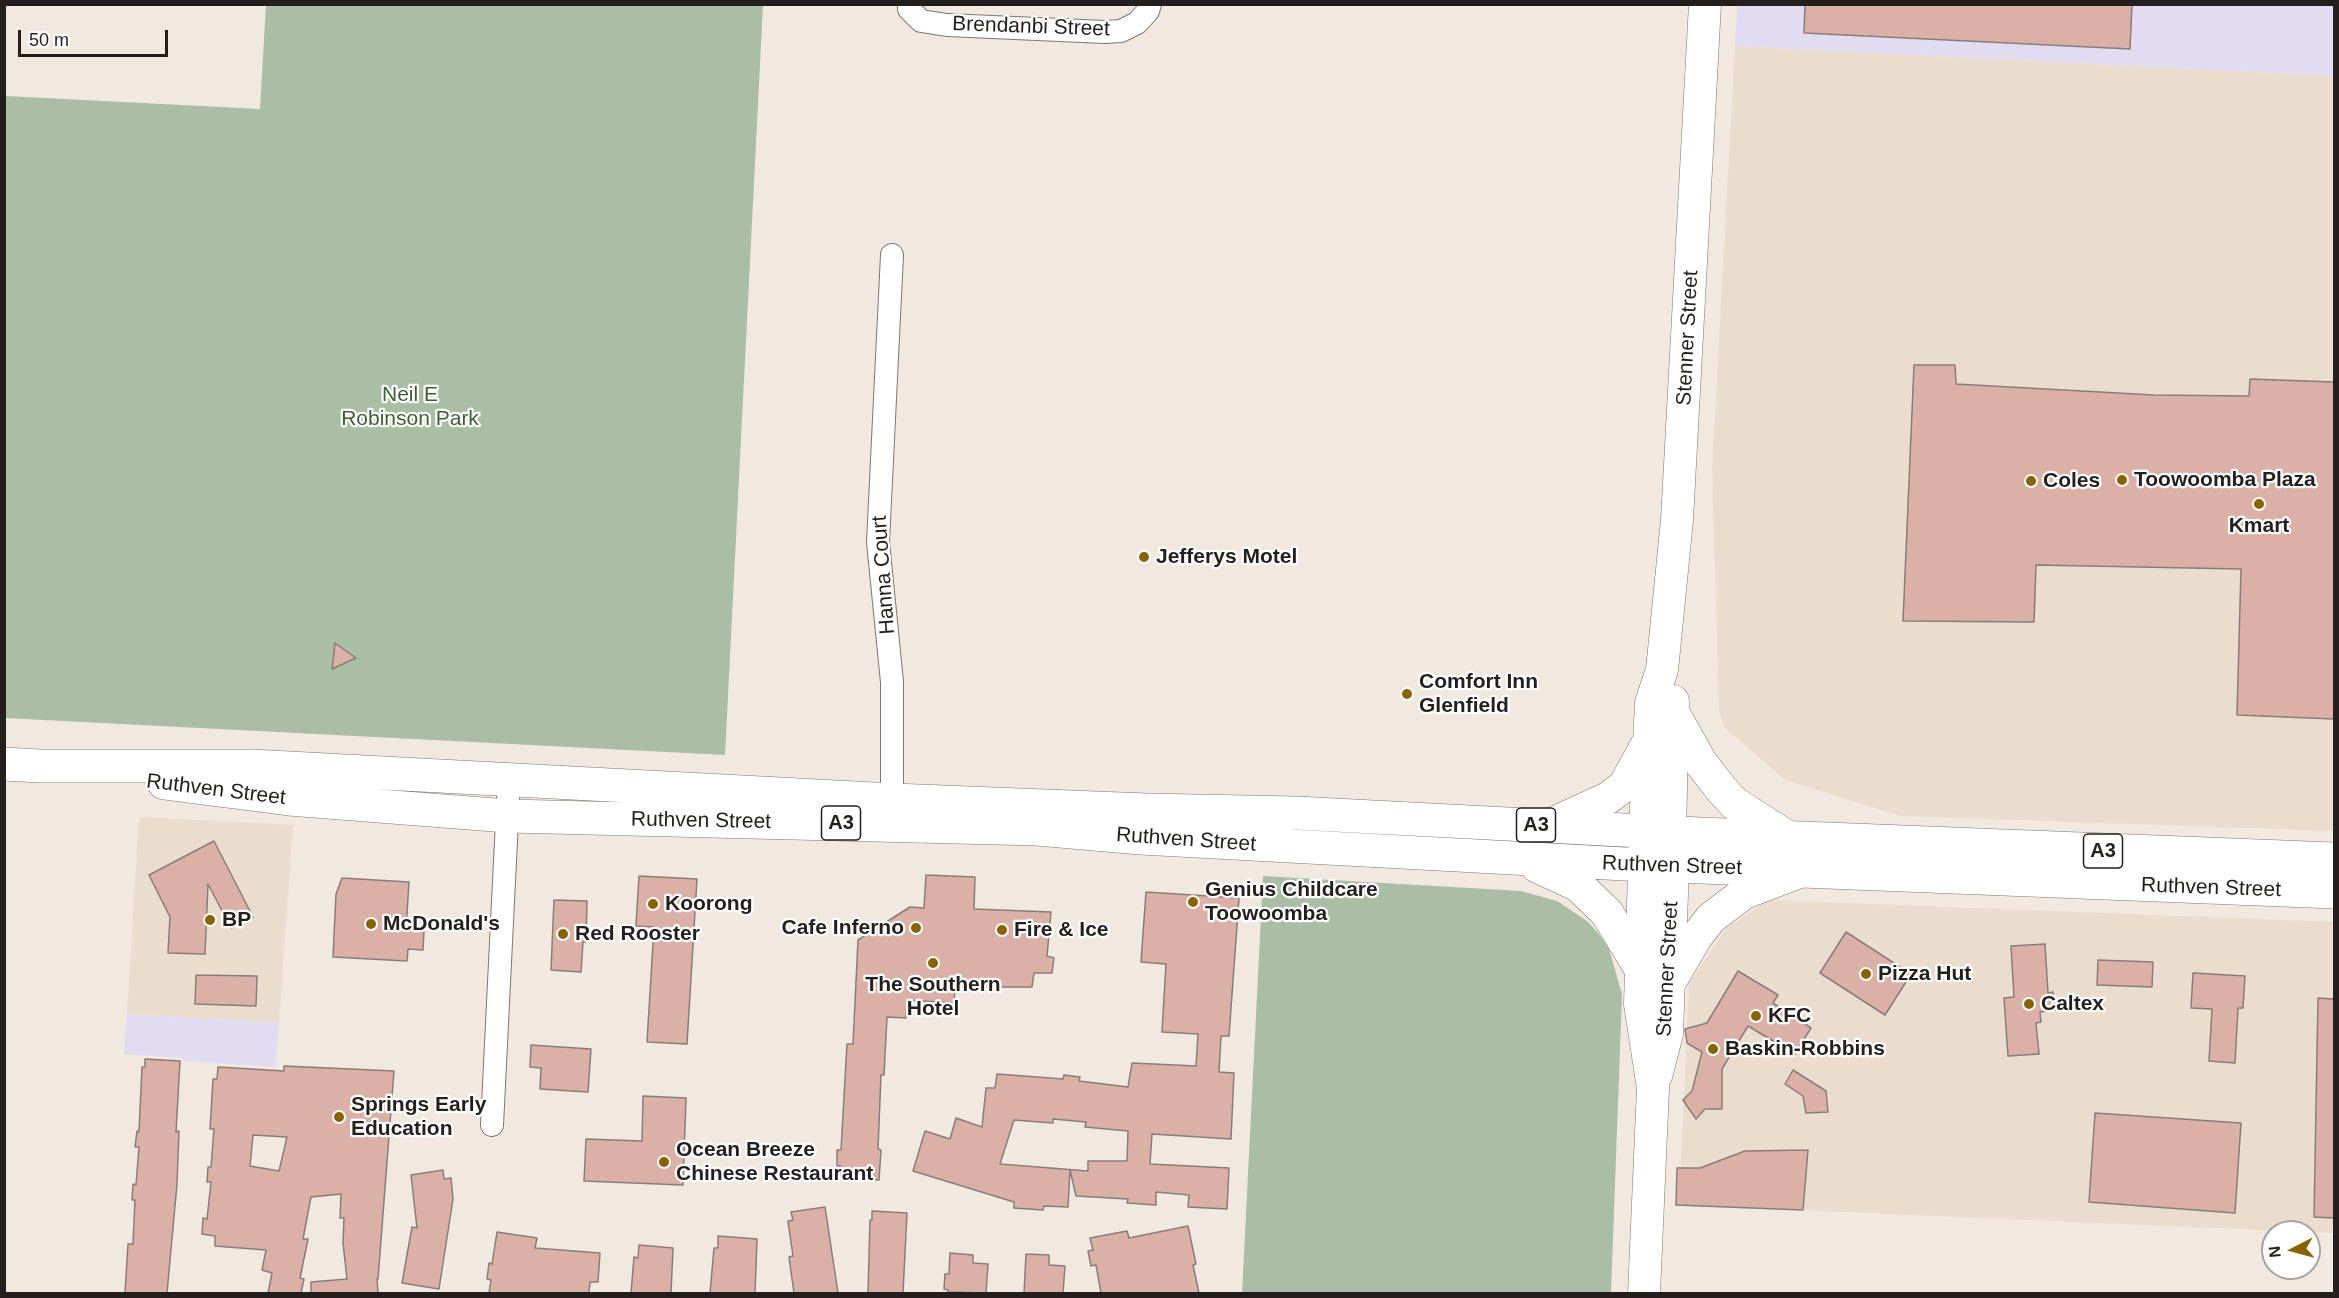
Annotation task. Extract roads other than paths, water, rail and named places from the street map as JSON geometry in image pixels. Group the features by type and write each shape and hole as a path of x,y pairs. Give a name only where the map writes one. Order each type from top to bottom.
{"highway":[{"path":"1673,712 1701,764 1722,790 1734,803 1787,837"},
{"name":"Ruthven Street","path":"4,764 251,766 509,780 892,812 1037,829 1141,837 1659,866 2334,892"},
{"name":"Ruthven Street","path":"40,766 289,800 508,816 607,819 892,812 1147,810 1296,813 1658,832 2334,860"},
{"path":"1522,859 1578,885 1607,913 1655,976"}],"main road":[{"name":"Stenner Street","path":"1644,1293 1653,1088 1640,1004 1655,976 1659,866 1649,740 1651,703 1662,670 1677,520 1704,4"},
{"name":"Stenner Street","path":"1658,832 1673,712 1673,700 1662,670"},
{"path":"1549,825 1608,798 1624,786 1649,740"},
{"path":"1655,976 1697,936 1711,918 1744,893 1802,872"}],"street":[{"name":"Brendanbi Street","path":"909,4 909,9 921,21 947,25 1105,32 1122,31 1137,23 1148,11 1150,4"},
{"name":"Hanna Court","path":"892,255 878,542 892,682 892,812"},
{"path":"492,1125 509,780"}],"place":[{"name":"Toowoomba Plaza","path":"2122,480"},
{"name":"Coles","path":"2031,481"},
{"name":"Kmart","path":"2259,504"},
{"name":"Jefferys Motel","path":"1144,557"},
{"name":"Comfort Inn Glenfield","path":"1407,694"},
{"name":"Genius Childcare Toowoomba","path":"1193,902"},
{"name":"Koorong","path":"653,904"},
{"name":"BP","path":"210,920"},
{"name":"McDonald's","path":"371,924"},
{"name":"Cafe Inferno","path":"916,928"},
{"name":"Fire & Ice","path":"1002,930"},
{"name":"Red Rooster","path":"563,934"},
{"name":"The Southern Hotel","path":"933,963"},
{"name":"Pizza Hut","path":"1866,974"},
{"name":"Caltex","path":"2029,1004"},
{"name":"KFC","path":"1756,1016"},
{"name":"Baskin-Robbins","path":"1713,1049"},
{"name":"Springs Early Education","path":"339,1117"},
{"name":"Ocean Breeze Chinese Restaurant","path":"664,1162"}],"park label":[{"name":"Neil E Robinson Park","path":"410,407"}]}
